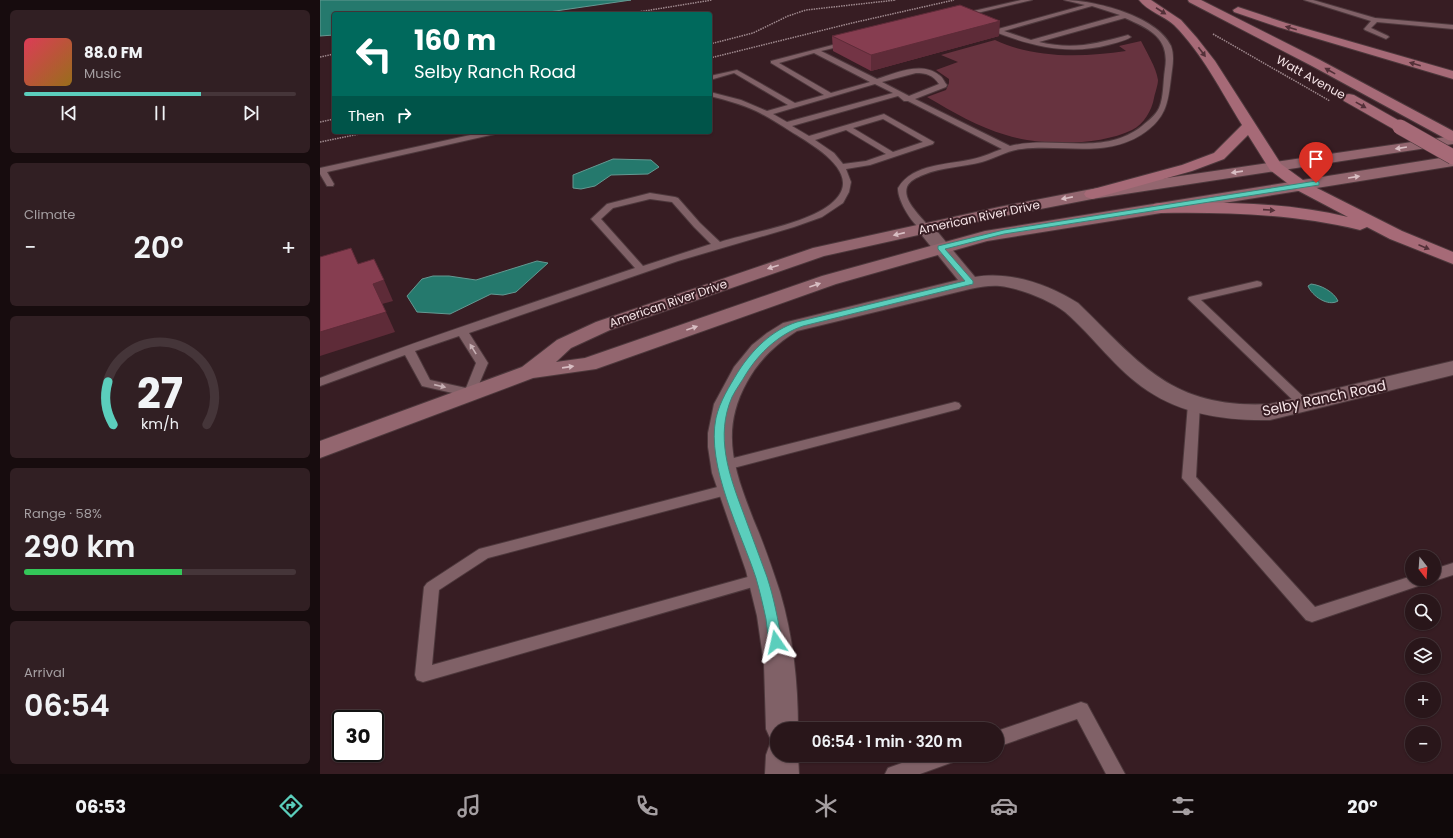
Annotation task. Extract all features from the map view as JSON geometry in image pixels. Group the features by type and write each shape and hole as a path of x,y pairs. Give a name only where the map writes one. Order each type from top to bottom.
{"main road":[{"path":"1144,0 1177,22 1193,40 1209,61 1275,167 1301,186 1396,235 1453,259"},
{"name":"Watt Avenue","path":"1194,0 1316,63 1453,139"},
{"path":"1211,0 1282,25 1453,75"},
{"name":"Watt Avenue","path":"1336,98 1400,127 1453,157"},
{"path":"1092,194 1187,168 1218,156 1238,138 1249,125"},
{"path":"1160,208 1230,207 1276,210 1318,216 1396,235"}],"street":[{"name":"American River Drive","path":"530,372 564,344 603,326 720,284 819,252 999,212 1092,194 1453,139"},
{"name":"American River Drive","path":"320,450 470,393 530,372 588,364 829,280 940,248 1004,232 1453,161"},
{"path":"925,228 940,248 970,282"},
{"name":"Selby Ranch Road","path":"782,722 783,692 768,602 762,579 729,489 722,466 719,445 721,419 728,397 750,360 772,339 786,329 800,324 970,282 986,280 1004,281 1059,299 1071,307 1141,375 1168,393 1194,404 1215,409 1254,413 1278,411 1453,368"},
{"path":"782,762 782,774"}],"lane":[{"path":"960,16 1029,0"},
{"path":"925,228 911,212 903,198 901,190 903,184 912,176 925,171 991,157 1010,149 1025,146 1074,147 1101,145 1120,141 1138,133 1156,118 1163,107 1169,53 1168,47 1159,35 1148,26 1124,16 1092,4 1068,0"},
{"path":"1308,0 1375,20 1453,28"},
{"path":"998,31 1092,4"},
{"path":"968,14 967,17 970,20 1029,43 1048,47 1081,48 1096,46 1128,37"},
{"path":"1029,43 1124,16"},
{"path":"1375,20 1367,30 1386,37"},
{"path":"830,95 773,62 853,42"},
{"path":"815,51 907,99 1010,149"},
{"path":"712,77 735,71 794,105"},
{"path":"766,113 876,82 905,72 924,71 938,76 943,85 907,99"},
{"path":"320,382 408,349 642,270 718,245 802,222 827,210 839,201 846,192 847,180 838,161 828,152 766,113 738,101 712,94"},
{"path":"786,125 898,94"},
{"path":"808,139 884,116 930,142 867,163 840,167"},
{"path":"846,127 893,155"},
{"path":"330,184 321,170 486,134"},
{"path":"642,270 596,219 610,206 650,196 676,200 697,225 718,245"},
{"path":"1257,284 1193,299 1304,404"},
{"path":"408,349 426,383 470,393 482,363 462,331"},
{"path":"1194,404 1189,478 1312,615 1405,585"},
{"path":"722,466 955,406"},
{"path":"729,489 484,553 432,587 423,675 762,579"},
{"path":"1441,573 1453,569"},
{"path":"1004,737 1081,710 1116,774"},
{"path":"894,774 929,762"}],"path":[{"path":"638,12 712,0"},
{"path":"712,44 754,33 788,16 806,10 896,0"},
{"path":"1212,33 1336,98"},
{"path":"320,57 332,54"},
{"path":"320,122 332,120"},
{"path":"320,142 359,134"}],"shaded area":[{"path":"320,0 631,0 549,12 332,12 332,35 320,36"},
{"path":"995,40 1026,51 1060,55 1126,51 1119,46 1141,41 1153,65 1158,80 1147,116 1132,130 1103,139 1070,143 1036,141 1020,139 986,128 966,119 927,97 946,90 949,83 949,79 936,70 958,62 941,55"},
{"path":"613,159 651,160 659,167 648,174 611,175 595,186 581,189 573,188 573,175"},
{"path":"537,261 548,263 516,292 503,295 491,294 450,314 417,312 407,296 422,279 433,276 449,276 476,280"},
{"path":"1311,284 1327,290 1334,295 1338,301 1330,303 1321,300 1310,290 1308,286"}],"building":[{"path":"960,5 1000,21 871,55 832,36"},
{"path":"351,248 358,264 374,259 384,280 373,284 386,312 320,332 320,257"}],"route":[{"path":"776,642 762,579 725,478 719,445 721,419 728,397 750,360 772,339 790,327 800,324 970,282 940,248 1004,232 1316,183"}]}
